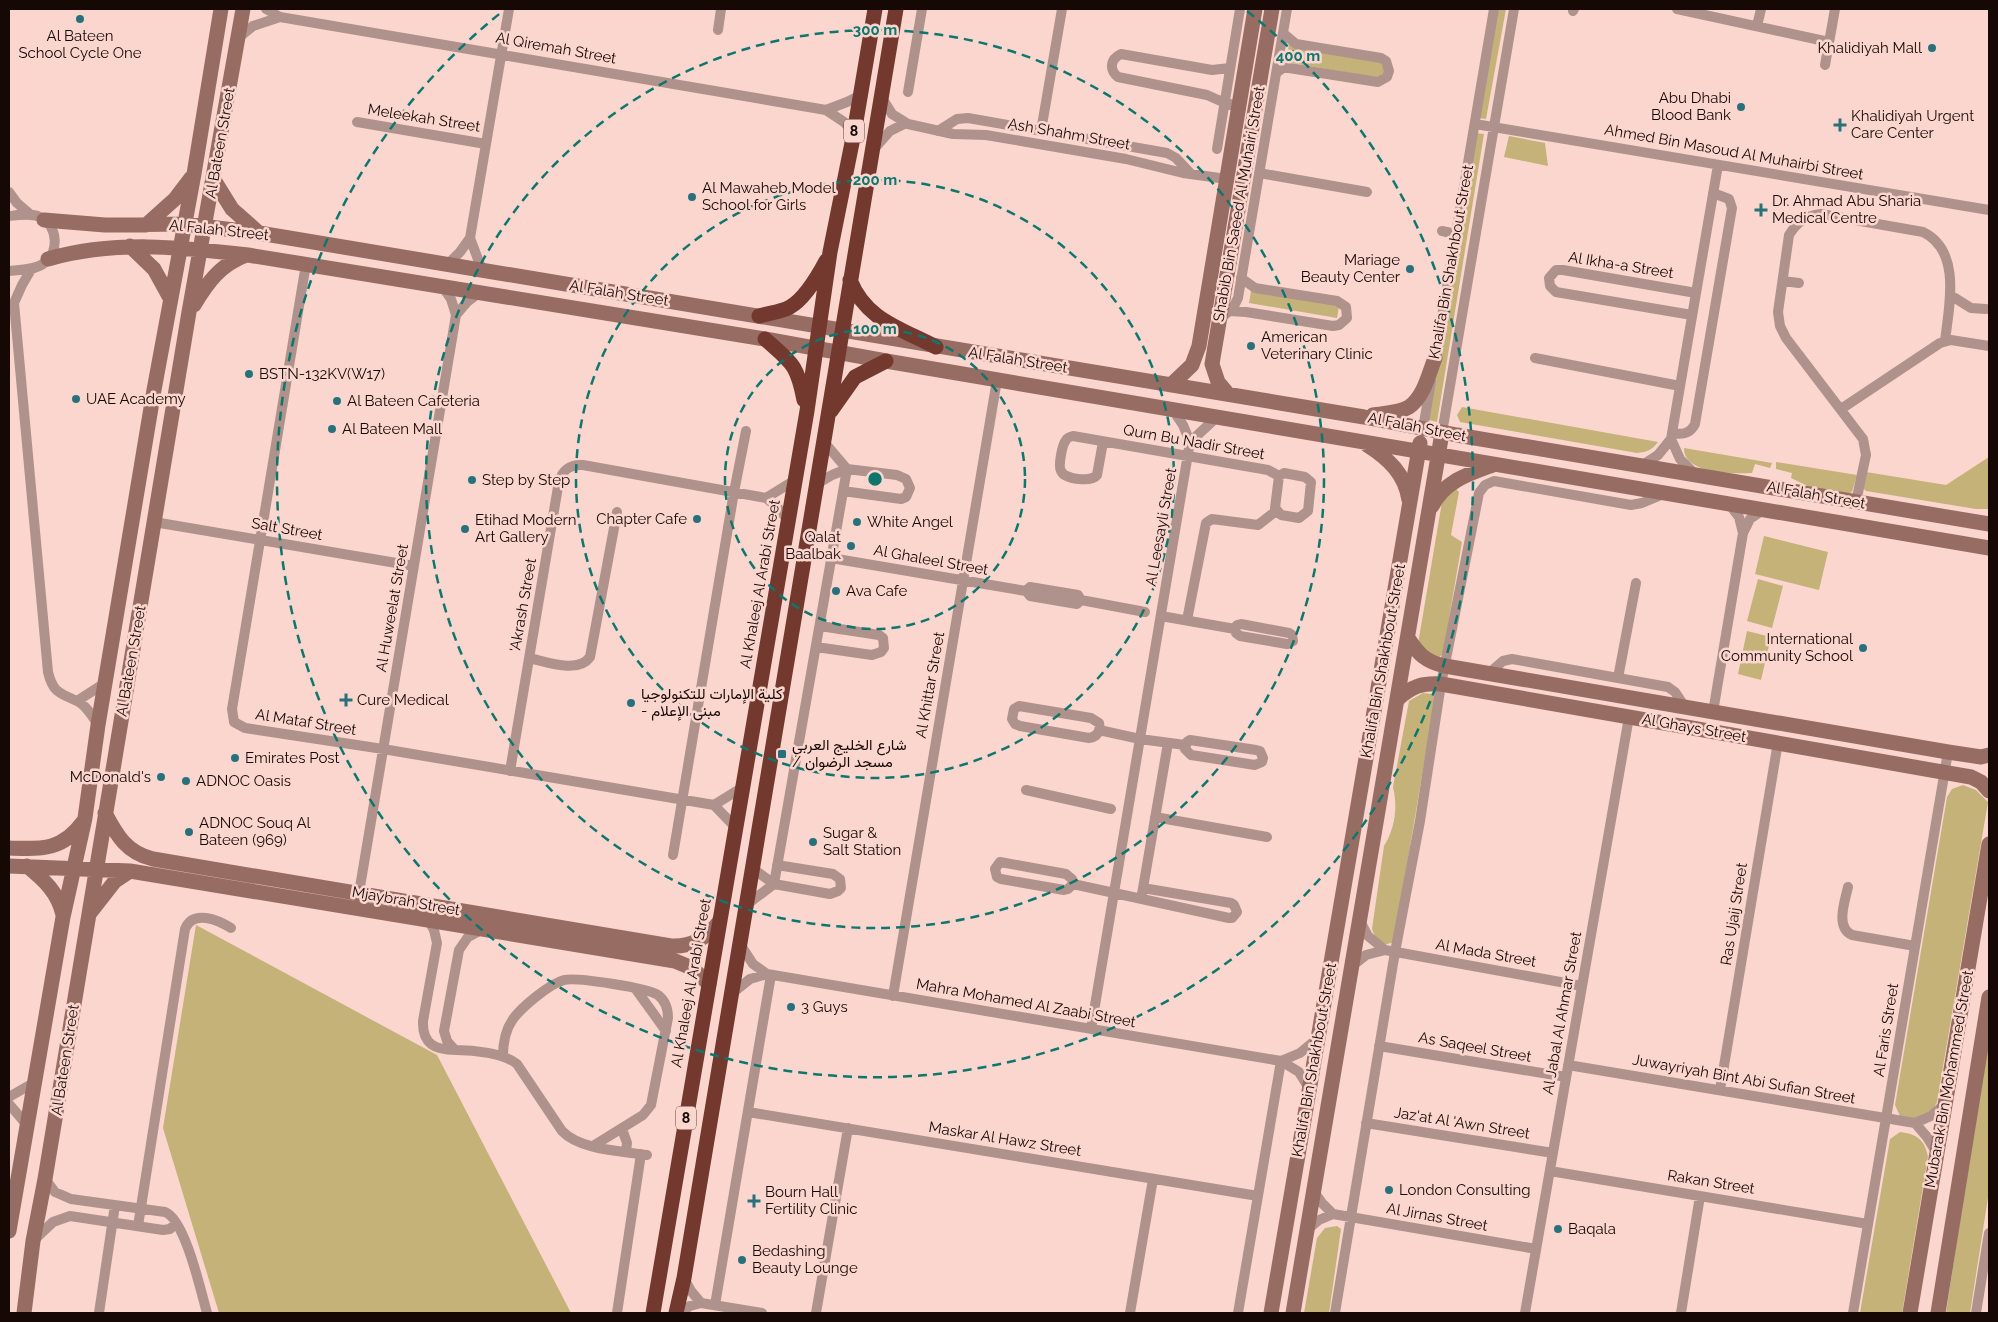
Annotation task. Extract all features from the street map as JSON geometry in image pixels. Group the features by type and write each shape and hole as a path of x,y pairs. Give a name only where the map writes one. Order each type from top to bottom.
{"highway":[{"name":"Al Khaleej Al Arabi Street","path":"653,1313 807,411 830,252 854,133 875,9"},
{"name":"8","path":"677,1313 817,484 841,330 898,10"},
{"path":"759,316 785,310 794,304 816,279 830,252"},
{"path":"850,280 859,298 870,311 936,347"},
{"path":"765,338 797,370 807,411"},
{"path":"827,416 850,381 863,372 886,361"}],"main road":[{"name":"Al Bateen Street","path":"9,1231 63,916 85,818 105,682 221,9"},
{"name":"Al Bateen Street","path":"24,1313 33,1241 45,1179 189,312 243,9"},
{"name":"Shabib Bin Saeed Al Muhairi Street","path":"1171,385 1188,370 1194,360 1227,178 1232,104 1243,82 1255,9"},
{"name":"Shabib Bin Saeed Al Muhairi Street","path":"1228,394 1218,382 1212,364 1225,315 1260,122 1259,84 1272,9"},
{"path":"1243,82 1259,84"},
{"path":"146,225 175,200 194,174"},
{"path":"214,180 232,209 259,233"},
{"name":"Al Falah Street","path":"37,217 98,225 184,224 259,233 1228,394 1364,417 1442,433 1989,524"},
{"path":"130,246 154,269 170,298"},
{"name":"Al Falah Street","path":"48,259 81,251 130,246 179,247 248,255 765,338 838,353 1988,548"},
{"path":"189,312 208,281 219,270 232,261 248,255"},
{"path":"1364,417 1396,412 1409,407 1421,392 1435,358"},
{"name":"Khalifa Bin Shakhbout Street","path":"1271,1313 1423,429"},
{"name":"Khalifa Bin Shakhbout Street","path":"1293,1313 1442,433"},
{"path":"1362,442 1391,462 1400,473 1405,483 1410,505"},
{"path":"1430,510 1436,498 1451,482 1494,465"},
{"name":"Al Ghays Street","path":"1408,638 1422,658 1445,666 1948,752 1976,756 1989,755"},
{"name":"Al Ghays Street","path":"1398,699 1417,685 1442,684 1778,742 1976,779 1989,791"},
{"name":"Mjaybrah Street","path":"105,813 118,837 126,847 147,857 358,900 428,919 675,961 692,968 709,984"},
{"path":"9,848 48,848 61,842 77,830 85,818"},
{"name":"Mubarak Bin Mohammed Street","path":"1910,1313 1989,844"},
{"path":"27,848 29,856 26,866 44,880 55,893 63,916"},
{"name":"Mjaybrah Street","path":"9,866 96,868 130,871 358,900 671,946 682,946 700,940 720,922"},
{"path":"89,914 115,881 130,871"},
{"name":"Mubarak Bin Mohammed Street","path":"1938,1313 1989,998"}],"street":[{"name":"Al Qiremah Street","path":"266,9 280,17 826,110 854,133"},
{"name":"Meleekah Street","path":"448,264 470,238 509,9"},
{"path":"718,30 721,9"},
{"path":"908,92 922,9"},
{"path":"1041,131 1062,9"},
{"path":"1217,149 1232,104 1230,68 1240,9"},
{"path":"1225,315 1236,303 1259,173 1260,122 1276,73 1287,9"},
{"name":"Khalifa Bin Shakhbout Street","path":"1423,429 1494,9"},
{"name":"Khalifa Bin Shakhbout Street","path":"1442,433 1514,9"},
{"path":"1683,9 1829,42"},
{"path":"1757,26 1761,9"},
{"path":"1824,66 1835,9"},
{"name":"Al Qiremah Street","path":"238,38 253,26 280,17"},
{"name":"Shabib Bin Saeed Al Muhairi Street","path":"1276,73 1283,68 1289,68 1378,82 1388,77 1389,71 1386,61 1380,58 1296,44 1283,33"},
{"path":"1230,68 1212,70 1126,54 1116,56 1111,65 1114,74 1118,78 1207,95 1232,104"},
{"path":"826,110 861,95"},
{"name":"Ash Shahm Street","path":"882,98 892,114 906,123 938,131 990,136 1126,159 1191,174 1227,178"},
{"path":"958,134 955,127 961,118"},
{"path":"938,131 961,118 1041,131 1167,153 1191,174"},
{"name":"Meleekah Street","path":"357,122 486,144"},
{"path":"873,150 890,131 906,123"},
{"name":"Ahmed Bin Masoud Al Muhairbi Street","path":"1475,124 1989,210"},
{"path":"1173,170 1177,167 1178,161"},
{"path":"1640,466 1658,455 1671,436 1718,165"},
{"name":"Shabib Bin Saeed Al Muhairi Street","path":"1259,173 1367,192"},
{"path":"9,192 52,230 54,235 54,248 44,263 32,268 9,271"},
{"path":"1671,436 1685,434 1692,430 1695,424 1732,208 1729,199 1713,193"},
{"path":"1856,502 1866,455 1865,444 1861,435 1782,332 1778,312 1789,235 1802,220 1821,214 1923,232 1929,235 1945,253 1948,265 1950,297 1945,341"},
{"path":"9,216 37,217"},
{"path":"1442,231 1456,234"},
{"path":"470,238 482,270"},
{"name":"Al Mataf Street","path":"306,264 232,709 234,722 245,728 383,749 714,806"},
{"path":"32,268 11,299 48,672 52,684 60,694 77,701 98,724"},
{"name":"Al Ikha-a Street","path":"1692,315 1556,292 1550,286 1549,278 1556,270 1563,270 1696,292"},
{"name":"Shabib Bin Saeed Al Muhairi Street","path":"1225,315 1246,312 1333,326 1339,326 1347,318 1346,307 1338,300 1255,288 1241,278"},
{"path":"1783,282 1800,283"},
{"path":"442,286 451,299 456,315"},
{"path":"456,315 467,302 480,292"},
{"path":"1950,297 1971,308 1988,311"},
{"name":"Al Huweelat Street","path":"358,900 456,315"},
{"path":"1841,409 1945,341 1989,346"},
{"path":"1535,358 1680,386"},
{"name":"Al Khittar Street","path":"893,996 997,380"},
{"path":"1172,409 1183,425 1190,442 1217,418"},
{"path":"673,855 746,431"},
{"name":"Qurn Bu Nadir Street","path":"1103,442 1097,475 1094,479 1089,480 1066,476 1062,473 1059,468 1064,443 1073,436 1268,470 1279,476"},
{"path":"1671,436 1680,458 1695,474"},
{"path":"824,442 847,469"},
{"name":"Al Leesayli Street","path":"1091,1029 1190,442"},
{"name":"'Akrash Street","path":"510,771 559,481 566,470 574,465 583,465 766,498"},
{"path":"745,906 774,884 847,469"},
{"path":"817,484 847,469 902,476 909,483 910,488 906,496 901,499 843,491"},
{"name":"Qurn Bu Nadir Street","path":"1284,473 1305,477 1310,480 1308,511 1299,518 1281,515 1276,511 1274,506 1279,476 1284,473"},
{"path":"1543,473 1562,493"},
{"path":"788,520 766,498 795,480"},
{"path":"1335,1313 1379,1046 1390,951 1420,821 1445,666 1481,488 1489,482 1494,482 1631,505 1642,503 1667,493"},
{"path":"1729,504 1739,517 1743,534"},
{"path":"1713,712 1743,534 1750,519 1763,510"},
{"path":"1187,620 1206,523 1212,520 1258,525 1276,511"},
{"path":"529,658 575,666 585,663 590,657 617,512"},
{"name":"Salt Street","path":"154,522 414,566"},
{"name":"Al Ghaleel Street","path":"831,558 1026,591 1030,587 1050,590 1078,595 1082,600 1145,612"},
{"path":"1618,678 1636,583"},
{"path":"1161,616 1234,629 1240,636 1287,644 1293,641 1292,635 1289,633 1242,624 1237,625 1234,629"},
{"path":"816,647 872,655 881,652 884,648 883,638 879,635 820,626"},
{"path":"1488,674 1503,661 1512,659 1670,688 1685,708"},
{"path":"77,701 105,682"},
{"path":"1018,706 1024,706 1091,718 1097,720 1099,730 1095,736 1089,738 1020,726 1015,724 1012,714 1018,706"},
{"name":"Al Jabal Al Ahmar Street","path":"1525,1313 1629,717"},
{"path":"1099,730 1140,739 1185,745"},
{"path":"1190,740 1195,740 1248,748 1260,751 1263,758 1262,762 1255,765 1191,755 1185,749 1185,745 1190,740"},
{"name":"Ras Ujaij Street","path":"1720,1090 1778,742"},
{"path":"1141,900 1168,743"},
{"name":"Al Faris Street","path":"1853,1313 1948,752"},
{"path":"736,828 714,806 742,787"},
{"path":"1026,790 1110,808"},
{"path":"1155,817 1267,837"},
{"path":"1004,862 1031,867 1066,874 1070,876 1073,884 1068,890 1064,890 1010,880 997,877 995,869 996,865 1004,862"},
{"path":"752,868 774,884 830,894 841,888 840,879 833,874 778,865"},
{"path":"1073,884 1228,918 1232,918 1237,912 1231,903 1142,888"},
{"path":"1848,887 1842,922 1846,932 1852,935 1915,946"},
{"path":"138,1226 185,929 189,922 199,918 218,921 231,928"},
{"path":"428,919 434,930 437,943 424,1015 424,1032 429,1042 438,1049 503,1056 517,1064 566,1135 575,1142 644,1155 617,1313"},
{"path":"1360,921 1368,936 1390,951"},
{"path":"456,1050 447,1041 444,1031 459,950 468,937 483,929"},
{"path":"740,943 749,959 769,975"},
{"name":"Al Mada Street","path":"1352,966 1366,955 1390,951 1582,986"},
{"path":"731,995 750,979 769,975"},
{"path":"715,1305 769,975"},
{"name":"Mahra Mohamed Al Zaabi Street","path":"769,975 1281,1061 1299,1072 1309,1088"},
{"path":"503,1056 504,1041 513,1019 553,984 566,979 635,988 655,993 663,1000 668,1014 651,1105 643,1115 594,1146"},
{"path":"635,988 666,1031"},
{"path":"424,1032 434,1036 444,1031"},
{"path":"1238,1313 1281,1061 1300,1053 1318,1038"},
{"name":"As Saqeel Street","path":"1379,1046 1566,1077"},
{"name":"Juwayriyah Bint Abi Sufian Street","path":"1568,1065 1915,1123"},
{"path":"9,1097 35,1082"},
{"path":"9,1104 27,1125"},
{"path":"1937,1153 1915,1123 1931,1116 1945,1104"},
{"name":"Maskar Al Hawz Street","path":"748,1112 1258,1196"},
{"name":"Jaz'at Al 'Awn Street","path":"1366,1123 1553,1153"},
{"path":"816,1313 848,1128"},
{"path":"622,1129 627,1143 626,1152"},
{"name":"Rakan Street","path":"1550,1171 1868,1224"},
{"path":"45,1179 51,1188 65,1197 141,1208 168,1213 173,1217 185,1240 207,1313"},
{"path":"1130,1313 1153,1179"},
{"path":"1307,1230 1319,1220 1333,1214 1314,1192"},
{"path":"1681,1313 1700,1196"},
{"path":"98,1313 115,1205"},
{"name":"Al Jirnas Street","path":"1333,1214 1536,1249"},
{"path":"33,1241 53,1222 64,1217 76,1216 167,1230 174,1227 176,1223"},
{"path":"1976,1313 1987,1261 1989,1233"},
{"path":"684,1278 690,1292 701,1303"},
{"path":"677,1313 701,1303 762,1313"}],"shaded area":[{"path":"1498,9 1506,9 1486,119 1478,118"},
{"path":"1289,44 1384,59 1384,79 1286,62"},
{"path":"1476,133 1484,134 1437,422 1429,420"},
{"path":"1509,136 1545,143 1548,166 1504,157"},
{"path":"1252,285 1340,300 1337,318 1249,303"},
{"path":"1462,407 1658,442 1649,450 1637,453 1460,422 1457,415"},
{"path":"1684,448 1772,463 1770,468 1755,464 1752,473 1711,471 1700,468 1692,463 1686,457"},
{"path":"1989,457 1989,509 1976,509 1866,491 1863,488 1866,472 1946,485"},
{"path":"1776,462 1857,475 1852,492 1848,494 1812,488 1791,478 1792,473 1776,469"},
{"path":"1454,487 1459,492 1451,535 1462,542 1443,654 1435,660 1418,644 1443,496"},
{"path":"1764,536 1828,552 1819,590 1755,574"},
{"path":"1758,579 1783,586 1772,628 1747,621"},
{"path":"1747,631 1771,637 1761,680 1738,674"},
{"path":"1423,693 1432,694 1435,698 1394,942 1384,945 1376,939 1372,929 1384,846 1393,825 1395,795 1393,787 1409,701"},
{"path":"1963,785 1976,790 1988,802 1937,1102 1930,1115 1913,1119 1900,1116 1895,1105 1947,797 1952,789"},
{"path":"196,925 437,1055 571,1313 219,1313 163,1128"},
{"path":"1989,1028 1989,1191 1970,1313 1946,1313"},
{"path":"1900,1132 1916,1136 1925,1146 1928,1157 1902,1313 1860,1313 1890,1139"},
{"path":"1337,1226 1341,1229 1329,1313 1304,1313 1317,1238 1325,1228"}],"place":[{"name":"Al Bateen School Cycle One","path":"80,19"},
{"name":"Khalidiyah Mall","path":"1932,48"},
{"name":"Abu Dhabi Blood Bank","path":"1741,107"},
{"name":"Khalidiyah Urgent Care Center","path":"1840,125"},
{"name":"Al Mawaheb Model School for Girls","path":"692,197"},
{"name":"Dr. Ahmad Abu Sharia Medical Centre","path":"1761,210"},
{"name":"Mariage Beauty Center","path":"1410,269"},
{"name":"American Veterinary Clinic","path":"1251,346"},
{"name":"BSTN-132KV(W17)","path":"249,374"},
{"name":"UAE Academy","path":"76,399"},
{"name":"Al Bateen Cafeteria","path":"337,401"},
{"name":"Al Bateen Mall","path":"332,429"},
{"name":"Step by Step","path":"472,480"},
{"name":"Chapter Cafe","path":"697,519"},
{"name":"White Angel","path":"857,522"},
{"name":"Etihad Modern Art Gallery","path":"465,529"},
{"name":"Qalat Baalbak","path":"851,546"},
{"name":"Ava Cafe","path":"836,591"},
{"name":"International Community School","path":"1863,648"},
{"name":"Cure Medical","path":"346,700"},
{"name":"كلية الإمارات للتكنولوجيا - مبنى الإعلام","path":"631,703"},
{"name":"شارع الخليج العربي / مسجد الرضوان","path":"782,754"},
{"name":"Emirates Post","path":"235,758"},
{"name":"McDonald's","path":"161,777"},
{"name":"ADNOC Oasis","path":"186,781"},
{"name":"ADNOC Souq Al Bateen (969)","path":"189,832"},
{"name":"Sugar & Salt Station","path":"813,842"},
{"name":"3 Guys","path":"791,1007"},
{"name":"London Consulting","path":"1389,1190"},
{"name":"Bourn Hall Fertility Clinic","path":"754,1201"},
{"name":"Baqala","path":"1558,1229"},
{"name":"Bedashing Beauty Lounge","path":"742,1260"}]}
